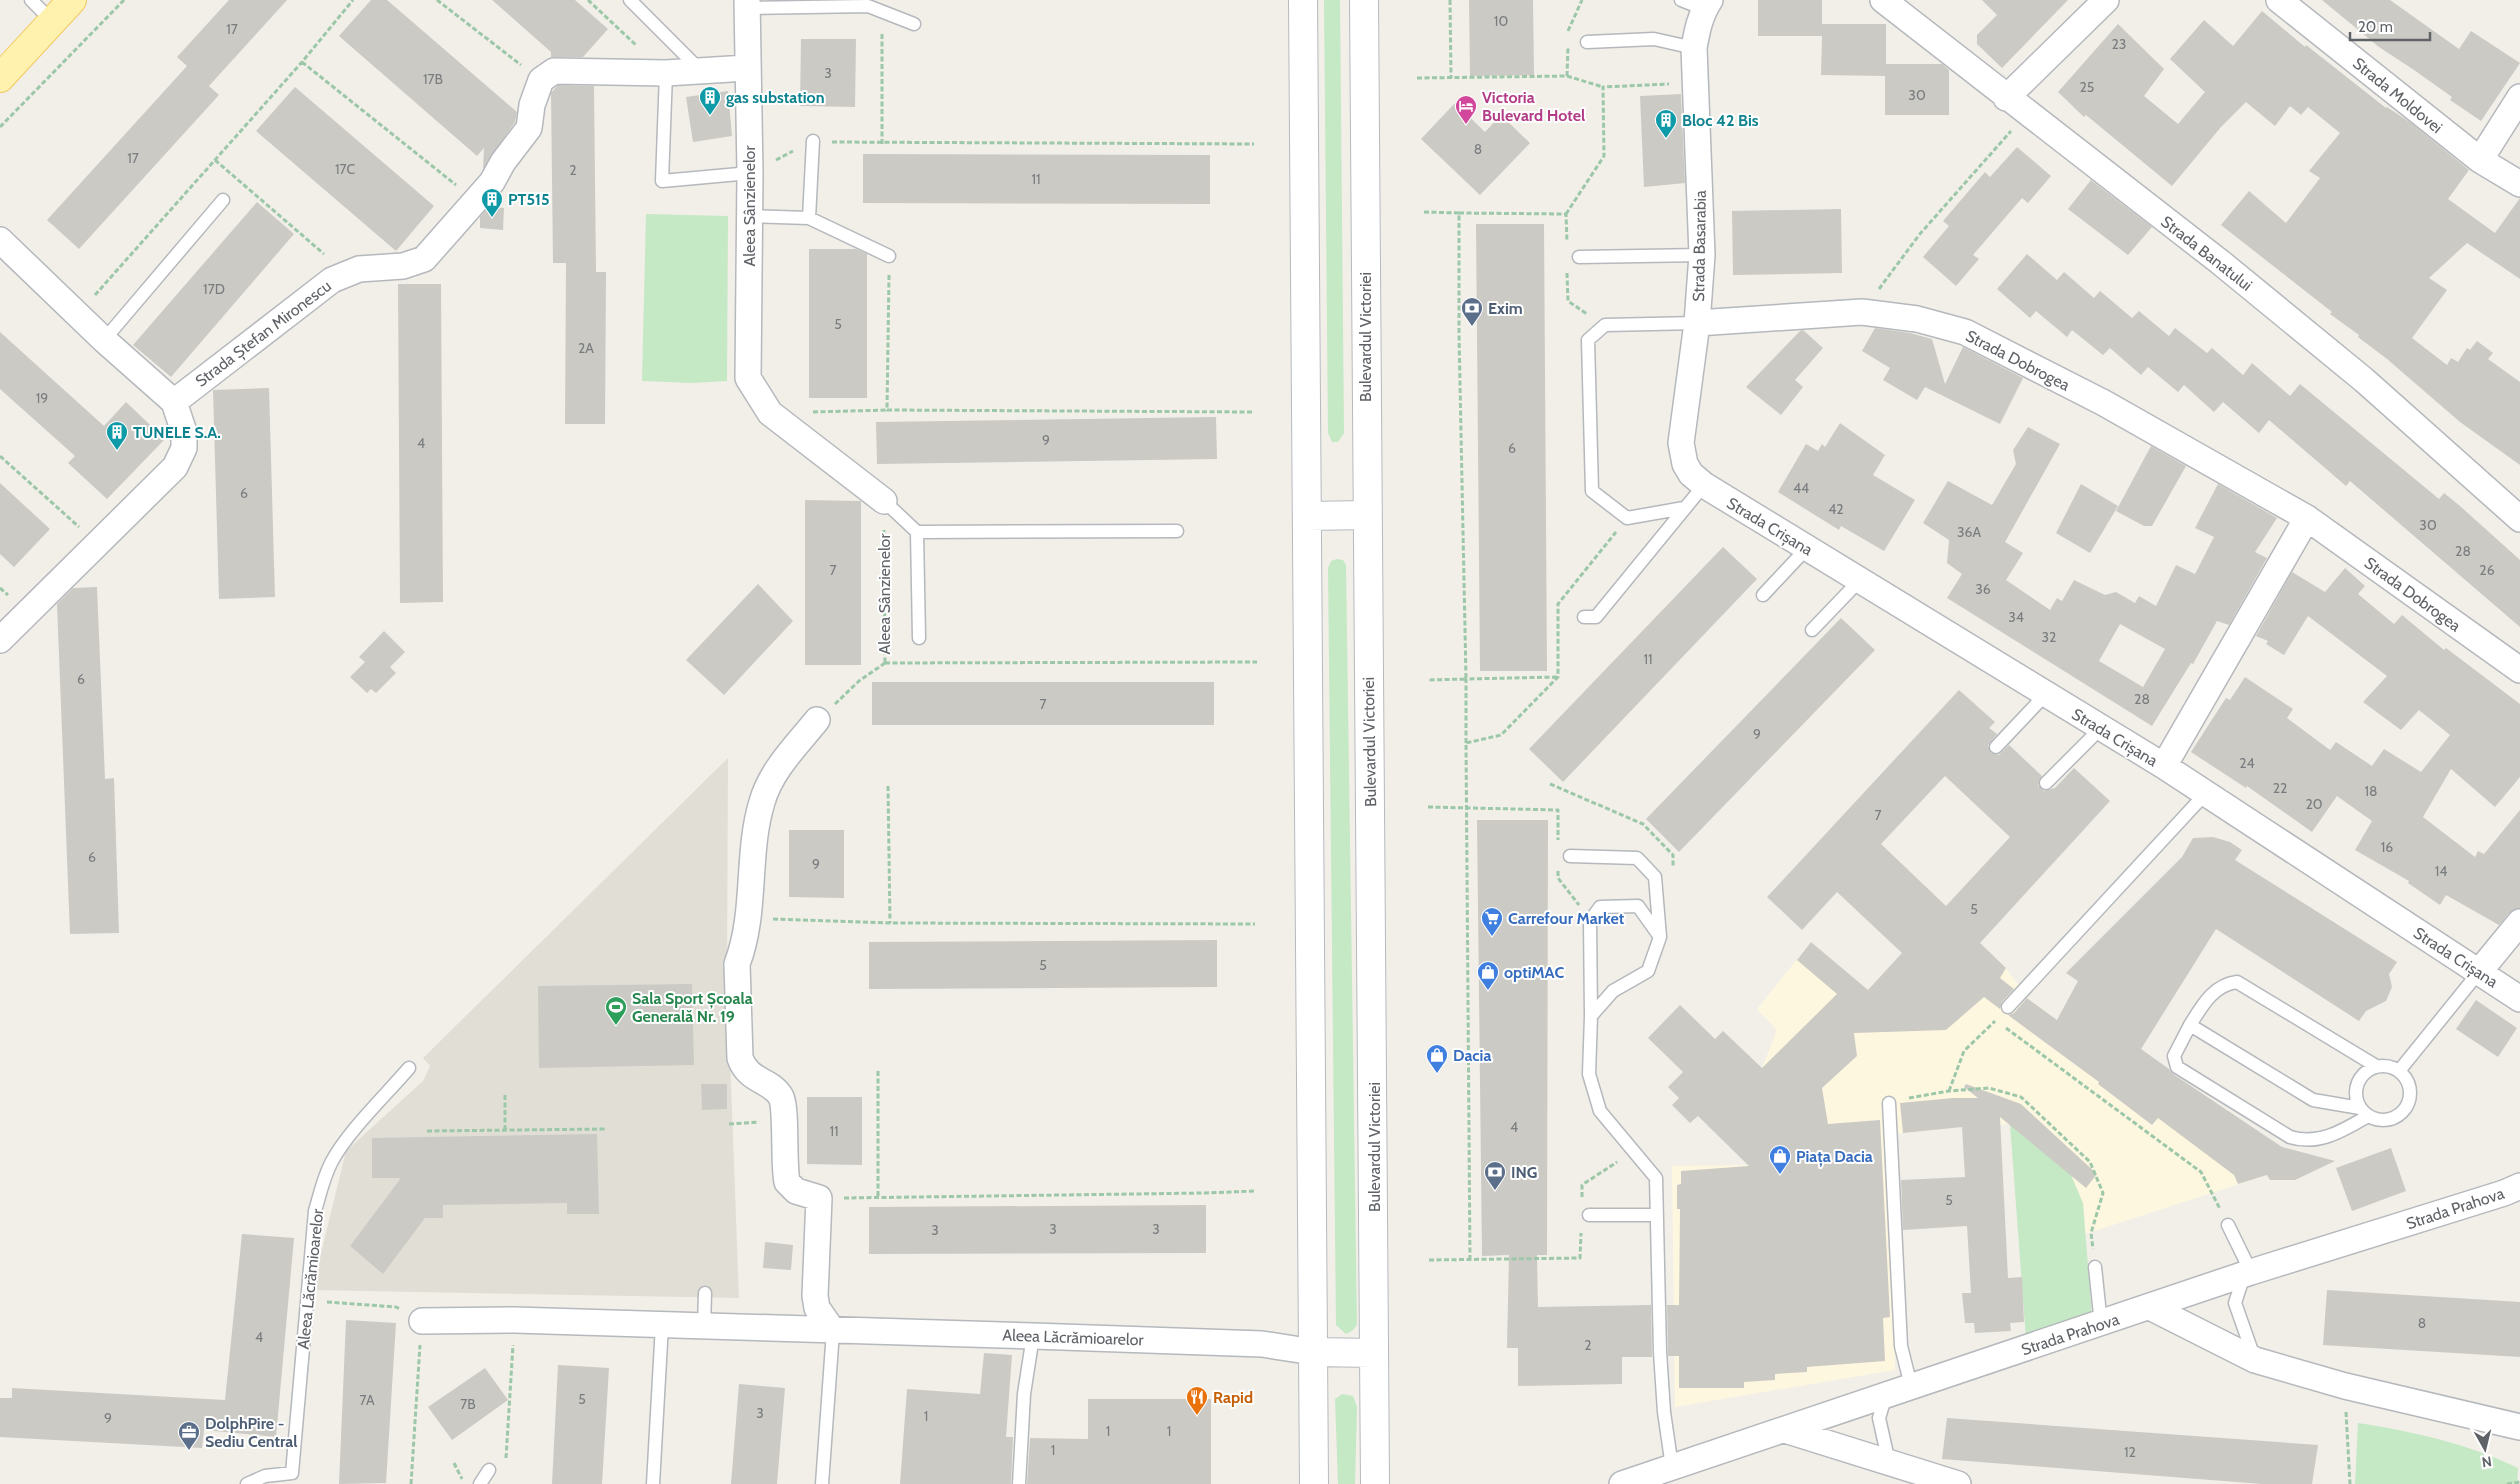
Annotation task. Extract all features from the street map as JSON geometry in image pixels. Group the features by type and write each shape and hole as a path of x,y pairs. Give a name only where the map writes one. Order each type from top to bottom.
{"main road":[{"path":"0,78 72,0"},
{"path":"1304,0 1314,1484"},
{"name":"Bulevardul Victoriei","path":"1364,0 1367,515 1374,1082 1375,1484"},
{"path":"1307,516 1367,515"},
{"path":"1313,1352 1374,1353"}],"street":[{"name":"Strada Banatului","path":"1883,0 2026,114 2220,262 2364,380 2520,519"},
{"path":"2006,98 2106,0"},
{"name":"Strada Moldovei","path":"2280,0 2480,160 2520,184"},
{"name":"Aleea Sânzienelor","path":"747,4 750,173 748,378 770,413 884,501"},
{"name":"Strada Basarabia","path":"1704,486 1691,474 1685,464 1681,443 1697,323 1702,255 1694,48 1707,4"},
{"path":"541,80 554,71 666,73 747,68"},
{"name":"Strada Ștefan Mironescu","path":"174,402 319,288 345,273 359,269 403,266 424,260 492,182 503,162 529,128 532,105 541,80"},
{"path":"2480,160 2520,97"},
{"path":"0,240 104,340 174,402 184,432 184,448 175,468 0,640"},
{"name":"Strada Dobrogea","path":"1697,323 1862,312 1917,319 1965,332 2104,403 2307,518 2520,670"},
{"name":"Strada Crișana","path":"1704,486 2164,766 2520,999"},
{"path":"2164,766 2307,518"},
{"path":"817,720 776,772 762,802 752,852 748,919 743,950 738,964 740,1058 743,1067 754,1078 774,1088 783,1102 787,1182 796,1191 819,1198 815,1296 817,1308 833,1331"},
{"path":"2479,972 2520,922"},
{"name":"Strada Prahova","path":"1622,1484 2248,1274 2515,1193"},
{"path":"2150,1307 2255,1360 2345,1386 2520,1427"},
{"name":"Aleea Lăcrămioarelor","path":"422,1321 515,1320 1033,1336 1262,1344 1313,1352"},
{"path":"1785,1430 1958,1484"}],"lane":[{"path":"32,0 52,21"},
{"path":"630,0 700,71"},
{"path":"1681,0 1707,4"},
{"path":"747,4 868,6 914,24"},
{"path":"1587,42 1654,39 1694,48"},
{"path":"666,73 662,182 750,173"},
{"path":"810,218 813,141"},
{"path":"104,340 224,200"},
{"path":"749,216 810,218 889,256"},
{"path":"1579,257 1702,255"},
{"path":"1684,508 1627,518 1592,491 1588,340 1605,324 1697,323"},
{"path":"1584,618 1596,617 1704,486"},
{"path":"884,501 917,532 1177,531"},
{"path":"917,532 919,638"},
{"path":"1763,595 1806,548"},
{"path":"1812,630 1860,580"},
{"path":"1996,747 2046,694"},
{"path":"2046,783 2101,728"},
{"path":"2008,1007 2206,793"},
{"path":"1570,856 1637,858 1656,877 1660,937 1648,971 1613,991 1591,1016"},
{"path":"1660,937 1638,906 1600,907 1590,921 1591,1016 1589,1074 1600,1111 1656,1178 1664,1412 1672,1467"},
{"path":"2400,1070 2479,972"},
{"path":"2364,1112 2339,1132 2315,1140 2302,1140 2290,1137 2177,1067 2174,1056 2190,1025 2212,994 2226,983 2237,982 2376,1066"},
{"path":"2190,1025 2312,1100 2364,1112 2382,1120 2394,1118 2408,1105 2411,1090 2408,1080 2400,1070 2390,1066 2376,1066 2367,1071 2356,1085 2356,1097 2364,1112"},
{"name":"Aleea Lăcrămioarelor","path":"247,1484 265,1476 292,1478 315,1211 324,1179 332,1161 408,1068"},
{"path":"1889,1103 1901,1346 1908,1374 1914,1386"},
{"path":"1588,1215 1657,1215"},
{"path":"2228,1225 2248,1274 2236,1303 2255,1360"},
{"path":"2095,1268 2101,1324"},
{"path":"704,1327 705,1293"},
{"path":"654,1484 662,1326"},
{"path":"822,1484 833,1331"},
{"path":"1019,1484 1024,1394 1033,1336"},
{"path":"1886,1395 1879,1418 1889,1464"},
{"path":"480,1484 489,1470"}],"path":[{"path":"0,127 124,0"},
{"path":"77,314 302,62 353,0"},
{"path":"437,0 541,80"},
{"path":"588,0 666,73"},
{"path":"1450,0 1451,78"},
{"path":"1568,33 1582,0"},
{"path":"882,12 882,144"},
{"path":"1567,76 1568,41"},
{"path":"302,62 476,201"},
{"path":"1417,78 1567,76 1603,87 1695,84"},
{"path":"1567,243 1566,214 1604,156 1603,87"},
{"path":"1862,312 1919,234 2026,114"},
{"path":"750,173 813,141 882,144 1254,144"},
{"path":"215,160 345,273"},
{"path":"1424,212 1566,214"},
{"path":"1459,213 1459,344 1466,679 1470,1260"},
{"path":"887,410 889,256"},
{"path":"1567,272 1568,302 1605,324"},
{"path":"770,413 887,410 1254,412"},
{"path":"0,456 98,544"},
{"name":"Aleea Sânzienelor","path":"817,720 859,681 885,663 884,501"},
{"path":"1466,743 1501,735 1558,677 1558,604 1627,518"},
{"path":"885,663 1257,662"},
{"path":"1428,680 1558,677"},
{"path":"888,786 890,923"},
{"path":"1428,807 1558,810 1558,849"},
{"path":"1558,868 1558,878 1590,921"},
{"path":"748,919 890,923 1255,924"},
{"path":"1949,1091 1964,1051 1996,1020 2201,1172 2228,1225"},
{"path":"878,1071 878,1198"},
{"path":"1889,1103 1949,1091 1989,1088 2020,1097 2090,1162 2103,1193 2091,1233 2095,1268"},
{"path":"505,1094 505,1130"},
{"path":"426,1131 606,1129"},
{"path":"1582,1203 1582,1185 1634,1151"},
{"path":"819,1198 1256,1191"},
{"path":"1429,1260 1580,1258 1581,1231"},
{"path":"308,1301 396,1307 422,1321 411,1484"},
{"path":"506,1460 515,1320"},
{"path":"2345,1386 2350,1484"},
{"path":"454,1463 463,1482 467,1484"},
{"path":"2507,1484 2520,1482"}],"shaded area":[{"path":"728,758 727,976 739,1298 312,1290 346,1151 423,1081 430,1066 423,1058"},
{"name":"Piața Dacia","path":"1811,942 1887,1007 1931,1009 1989,952 2006,968 2029,999 2267,1175 2085,1234 2083,1203 2010,1124 1956,1127 1887,1135 1895,1370 1675,1407 1672,1166 1759,1165 1762,1068 1777,1030 1757,1009"}],"green space":[{"path":"1324,0 1340,0 1344,433 1338,442 1332,442 1328,433"},
{"path":"646,214 728,216 727,381 693,383 642,381"},
{"path":"1343,560 1346,565 1357,1325 1346,1334 1336,1325 1328,568 1331,561"},
{"path":"2010,1124 2071,1175 2083,1203 2092,1316 2026,1339"},
{"path":"1342,1394 1353,1396 1357,1407 1355,1484 1338,1484 1335,1399"},
{"path":"2358,1423 2419,1434 2480,1452 2518,1468 2517,1484 2355,1484"}],"building":[{"path":"229,0 287,0 209,86 219,95 79,249 47,220 187,66 177,57"},
{"path":"371,0 387,0 517,112 515,122 483,169 484,148 477,156 339,36"},
{"path":"492,0 575,0 608,29 583,57 551,57 551,52"},
{"path":"1469,0 1533,0 1534,75 1470,76"},
{"path":"1758,0 1822,0 1822,24 1886,24 1886,64 1942,64 1949,70 1949,115 1885,115 1885,76 1821,75 1822,36 1758,36"},
{"path":"1982,0 2068,0 2002,68 1977,44 1977,35 1997,15"},
{"path":"2322,0 2390,0 2459,49 2471,31 2520,63 2481,121 2450,100 2452,97 2379,47"},
{"path":"2262,11 2305,47 2306,45 2386,108 2411,123 2469,170 2448,199 2495,233 2520,198 2520,279 2467,243 2429,278 2447,290 2412,338 2447,365 2451,358 2458,362 2467,348 2470,350 2477,341 2493,353 2488,359 2520,382 2520,465 2460,422 2387,359 2358,337 2359,335 2330,314 2332,312 2221,225 2249,191 2286,223 2320,178 2309,171 2340,133 2308,107 2301,115 2290,106 2275,126 2246,102 2221,127 2172,186 2086,115 2084,117 2058,92 2118,24 2164,69 2144,96 2178,124 2205,92 2170,59 2204,20 2233,46"},
{"path":"801,39 856,39 855,107 800,106"},
{"path":"558,85 594,86 596,272 606,272 605,424 565,424 566,263 553,263 551,93"},
{"path":"295,87 434,206 396,251 256,131"},
{"name":"gas substation","path":"728,91 732,136 693,142 686,97"},
{"name":"Bloc 42 Bis","path":"1681,94 1685,183 1644,187 1640,96"},
{"path":"1455,103 1485,132 1501,115 1530,143 1480,195 1421,139"},
{"path":"2017,147 2051,176 2028,203 2022,198 1973,255 1979,259 1956,286 1923,257 1949,226 1943,221 1985,172 1990,177"},
{"path":"863,154 1210,155 1210,204 863,203"},
{"path":"2091,180 2152,227 2128,255 2068,209"},
{"path":"257,202 294,234 171,377 133,345"},
{"name":"PT515","path":"489,207 504,208 503,230 480,228 480,217"},
{"path":"1841,209 1842,273 1733,275 1732,211"},
{"path":"1476,224 1544,224 1547,671 1480,671"},
{"path":"809,249 856,249 867,254 867,398 809,398"},
{"path":"2027,254 2057,280 2064,272 2094,298 2100,291 2132,318 2139,311 2169,336 2175,328 2207,353 2212,348 2243,375 2252,363 2290,396 2300,384 2439,499 2444,493 2520,560 2520,627 2350,481 2346,486 2269,420 2259,433 2223,402 2214,412 2184,385 2178,392 2148,367 2141,375 2110,348 2103,355 2072,330 2067,337 2036,311 2030,318 1997,289"},
{"path":"398,284 441,284 443,602 400,603"},
{"path":"1875,328 1910,333 1932,339 1945,384 1963,347 2023,378 2000,424 1925,387 1917,400 1883,380 1890,368 1862,351"},
{"path":"1803,330 1823,348 1795,380 1803,387 1781,415 1746,387"},
{"path":"0,332 104,426 126,402 165,439 107,499 68,463 75,456 0,389"},
{"path":"269,388 275,597 219,599 213,390"},
{"path":"1216,417 1217,459 877,464 876,422"},
{"path":"1840,423 1885,455 1873,475 1915,500 1884,551 1841,526 1839,530 1778,492 1806,444 1818,451 1822,444 1825,447"},
{"path":"2028,427 2060,444 2005,542 2023,553 2006,580 2050,610 2057,598 2062,601 2074,580 2105,595 2116,592 2135,603 2139,596 2156,606 2176,565 2195,574 2214,537 2195,528 2218,484 2277,518 2255,552 2267,558 2229,625 2217,621 2193,664 2191,663 2152,726 1947,598 1962,574 1947,563 1949,540 1923,523 1948,481 1992,505 2016,464 2013,450","holes":["2120,624 2165,649 2143,687 2099,661"]},
{"path":"2151,446 2186,466 2152,526 2144,526 2116,511"},
{"path":"0,483 50,529 14,567 0,554"},
{"path":"2081,484 2118,506 2090,553 2056,533"},
{"path":"805,500 861,501 861,665 805,665"},
{"path":"1723,547 1757,579 1563,782 1529,749"},
{"path":"2345,568 2365,586 2358,594 2394,624 2402,615 2444,650 2446,648 2520,704 2520,777 2495,807 2451,769 2423,817 2475,857 2478,851 2484,854 2520,810 2520,908 2509,913 2499,925 2446,895 2440,905 2408,883 2409,881 2355,850 2372,821 2337,796 2312,832 2247,786 2246,788 2191,752 2226,698 2230,700 2245,677 2293,709 2287,718 2330,750 2336,742 2372,766 2384,749 2421,772 2450,735 2419,710 2401,730 2363,702 2387,676 2308,616 2284,655 2266,644 2268,641 2256,636 2292,572 2325,592"},
{"path":"758,584 793,621 724,695 686,660"},
{"path":"97,587 105,779 114,778 119,933 70,934 57,604 73,588"},
{"path":"1841,618 1875,650 1679,852 1646,819"},
{"path":"384,631 405,652 390,667 396,673 376,693 371,689 367,693 350,677 365,662 359,657"},
{"path":"872,682 1214,682 1214,725 872,725"},
{"path":"1959,690 1995,722 1989,728 1997,734 1988,745 1991,753 1999,755 2009,745 2042,776 2038,785 2044,791 2055,788 2074,768 2110,801 1980,943 2006,968 2000,978 2014,989 2002,1002 2000,1009 1984,997 1946,1030 1854,1033 1857,1056 1822,1088 1828,1124 1880,1120 1890,1317 1883,1318 1885,1361 1807,1367 1807,1372 1775,1374 1775,1380 1744,1382 1744,1388 1679,1388 1679,1356 1668,1356 1667,1305 1679,1305 1680,1209 1677,1209 1677,1185 1681,1184 1681,1171 1749,1166 1698,1116 1690,1123 1672,1105 1679,1098 1668,1087 1683,1072 1648,1038 1680,1005 1715,1039 1723,1031 1762,1068 1837,994 1797,960 1811,942 1868,990 1902,953 1837,892 1802,930 1767,897","holes":["1945,776 2010,837 1946,906 1881,844"]},
{"path":"1477,820 1548,820 1547,1255 1537,1255 1538,1307 1651,1305 1652,1357 1622,1357 1622,1384 1518,1386 1518,1348 1507,1348 1509,1255 1482,1256"},
{"path":"789,830 844,830 844,898 789,897"},
{"path":"2213,837 2230,842 2242,850 2235,860 2397,962 2389,974 2392,987 2386,1001 2366,1011 2359,1021 2216,929 2141,1049 2173,1074 2282,1147 2335,1161 2295,1180 2270,1180 2267,1175 2238,1184 2234,1175 2158,1118 2152,1125 2098,1084 2099,1082 2008,1015 2014,1013 2027,998 2057,1020 2078,981 2066,973 2182,857 2193,838"},
{"path":"1217,940 1217,987 869,989 869,942"},
{"name":"Sala Sport Școala Generală Nr. 19","path":"692,984 694,1065 539,1068 538,986"},
{"path":"2476,1000 2517,1028 2498,1057 2456,1029"},
{"path":"701,1084 727,1084 727,1109 702,1110"},
{"path":"1966,1084 2021,1104 2097,1174 2086,1188 2000,1117 2008,1278 2022,1277 2024,1322 2010,1323 2011,1331 1975,1333 1974,1323 1965,1323 1962,1293 1971,1293 1967,1226 1903,1230 1901,1180 1965,1177 1962,1127 1903,1133 1900,1103 1953,1098 1978,1098 1964,1087"},
{"path":"807,1097 862,1097 862,1165 807,1164"},
{"path":"597,1134 599,1214 567,1214 567,1203 443,1205 443,1218 425,1218 383,1274 350,1246 401,1178 372,1178 372,1138"},
{"path":"2391,1148 2406,1191 2352,1211 2336,1168"},
{"path":"1206,1205 1206,1253 869,1254 869,1207"},
{"path":"242,1234 294,1238 276,1437 204,1430 202,1448 0,1437 0,1398 12,1398 12,1388 225,1400"},
{"path":"765,1242 793,1245 791,1270 763,1268"},
{"path":"2327,1290 2520,1302 2520,1357 2323,1345"},
{"path":"346,1320 396,1323 386,1483 339,1484"},
{"path":"984,1353 1012,1355 1006,1437 1013,1437 1011,1484 900,1484 907,1389 980,1394"},
{"path":"558,1365 609,1368 602,1484 552,1484"},
{"path":"485,1368 508,1400 452,1440 428,1407"},
{"path":"739,1384 785,1388 777,1484 731,1484"},
{"path":"1088,1399 1211,1399 1211,1484 1027,1484 1030,1438 1088,1439"},
{"path":"1947,1418 2318,1445 2312,1484 2262,1484 1942,1459"}],"place":[{"name":"gas substation","path":"710,116"},
{"name":"Victoria Bulevard Hotel","path":"1466,125"},
{"name":"Bloc 42 Bis","path":"1666,139"},
{"name":"PT515","path":"492,218"},
{"name":"Exim","path":"1472,327"},
{"name":"TUNELE S.A.","path":"117,451"},
{"name":"Carrefour Market","path":"1492,937"},
{"name":"optiMAC","path":"1488,991"},
{"name":"Sala Sport Școala Generală Nr. 19","path":"616,1026"},
{"name":"Dacia","path":"1437,1074"},
{"name":"Piața Dacia","path":"1780,1175"},
{"name":"ING","path":"1495,1191"},
{"name":"Rapid","path":"1197,1416"},
{"name":"DolphPire - Sediu Central","path":"189,1451"}]}
